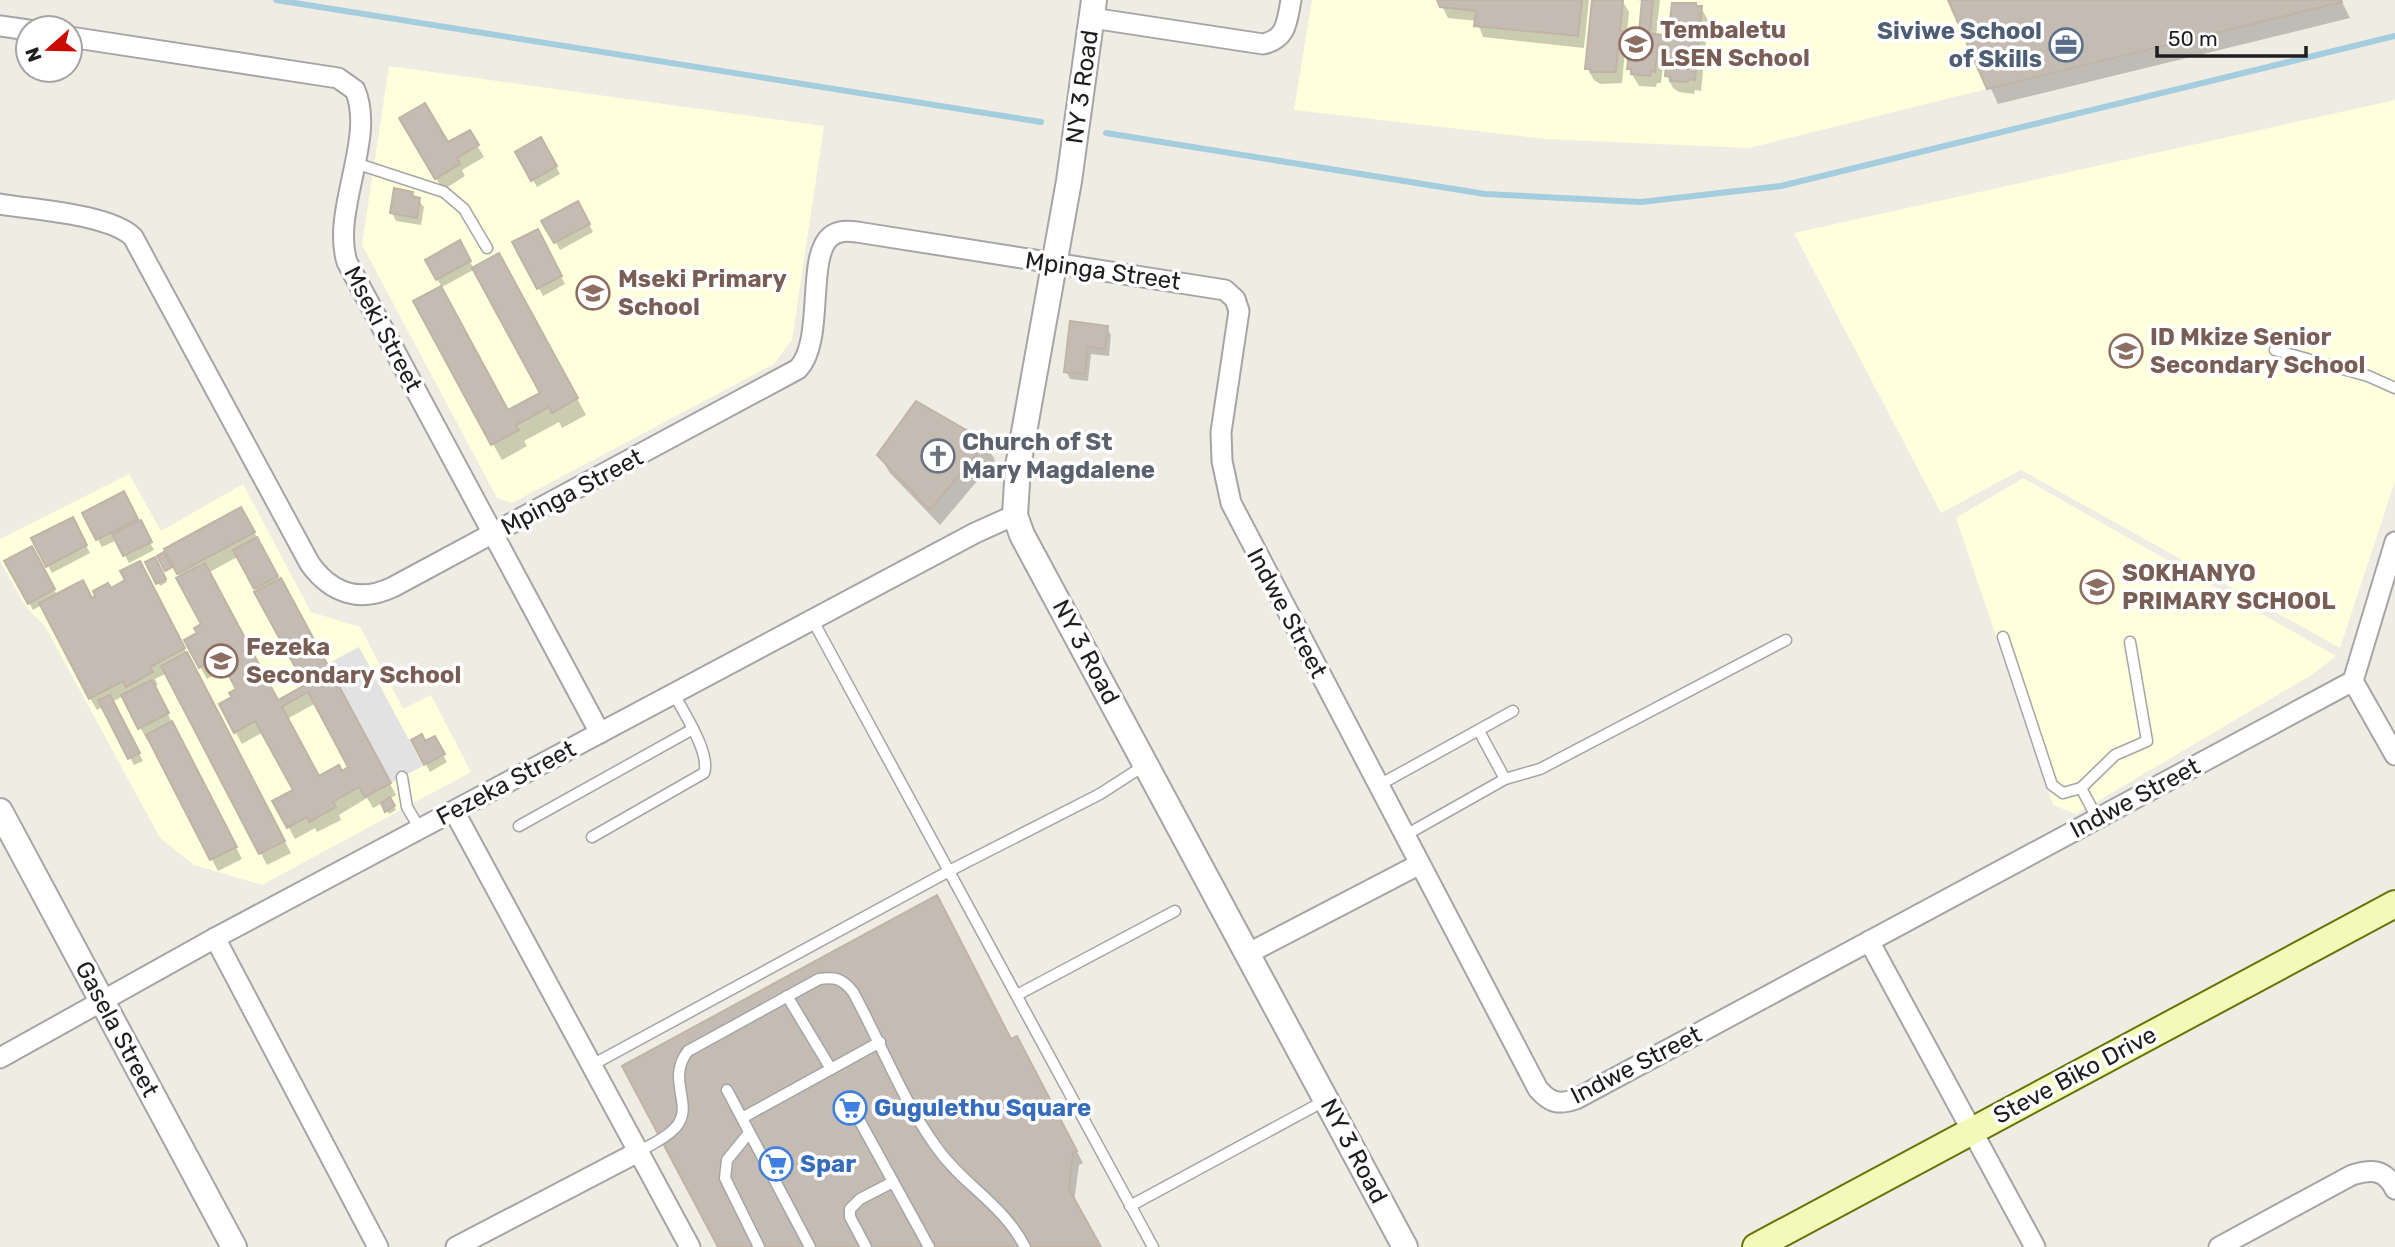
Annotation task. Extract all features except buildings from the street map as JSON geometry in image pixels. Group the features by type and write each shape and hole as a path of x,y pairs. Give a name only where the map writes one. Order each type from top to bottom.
{"main road":[{"name":"Steve Biko Drive","path":"1756,1247 2395,904"}],"street":[{"path":"1093,9 1263,44 1273,42 1285,31 1291,0"},
{"name":"NY 3 Road","path":"1093,9 1055,264 1018,466 1015,515 1022,535 1405,1247"},
{"name":"Mseki Street","path":"84,39 338,78 348,83 360,101 355,163 343,238 347,262 600,733"},
{"name":"Mpinga Street","path":"0,204 110,224 133,237 310,564 332,587 348,594 383,592 798,369 809,347 825,243 837,233 857,232 1217,287 1235,299"},
{"name":"Indwe Street","path":"1235,299 1239,318 1221,432 1222,461 1231,503 1538,1090 1553,1102 1576,1099 2353,681"},
{"name":"Fezeka Street","path":"0,1058 215,938 975,533 1015,515"},
{"path":"2395,542 2353,681 2395,755"},
{"name":"Gasela Street","path":"0,811 234,1247"},
{"path":"454,811 690,1247"},
{"path":"1247,954 1418,865"},
{"path":"215,938 378,1247"},
{"path":"1869,941 2035,1247"},
{"path":"456,1247 638,1152"},
{"path":"2219,1247 2352,1175 2376,1171 2384,1174 2395,1189"}],"lane":[{"path":"355,163 444,192 464,209 487,248"},
{"path":"2275,350 2368,376 2395,388"},
{"path":"812,620 951,870 1149,1244"},
{"path":"2003,637 2052,785 2063,793 2081,789 2115,755 2147,741 2130,642"},
{"path":"1403,836 1505,779 1540,769 1786,640"},
{"path":"592,837 698,779 706,767 693,729 674,694"},
{"path":"1377,786 1513,711"},
{"path":"519,826 693,729"},
{"path":"1479,731 1505,779"},
{"path":"592,1065 951,870 1100,794 1146,765"},
{"path":"402,777 407,807 419,830"},
{"path":"2081,789 2097,818"},
{"path":"1017,995 1175,911"},
{"path":"638,1152 678,1126 683,1114 677,1069 688,1051 819,979 837,977 845,981 880,1042 920,1124 938,1150 1001,1210 1025,1247"},
{"path":"787,996 831,1069"},
{"path":"742,1118 880,1042"},
{"path":"727,1090 810,1247"},
{"path":"1130,1206 1326,1100"},
{"path":"852,1107 929,1247"},
{"path":"750,1133 726,1160 725,1178 760,1247"},
{"path":"866,1247 850,1217 850,1209 860,1199 893,1182"}],"shaded area":[{"name":"Tembaletu LSEN School","path":"1312,0 1948,0 1987,89 1749,148 1545,139 1294,110"},
{"name":"Mseki Primary School","path":"389,66 824,126 792,340 774,364 512,503 497,498 362,245"},
{"name":"ID Mkize Senior Secondary School","path":"2395,100 2395,481 2340,648 2021,470 1941,513 1794,233"},
{"name":"Fezeka Secondary School","path":"129,474 161,531 243,484 311,612 360,627 403,709 431,695 471,772 262,885 194,865 160,838 45,626 26,607 0,561 0,539"},
{"name":"SOKHANYO PRIMARY SCHOOL","path":"2023,478 2336,656 2313,674 2076,814 2053,805 1956,518"},
{"path":"359,647 423,766 391,783 327,664"}],"waterway":[{"path":"276,0 1041,122"},
{"path":"1106,133 1485,194 1641,202 1781,186 2395,36"}],"place":[{"name":"Tembaletu LSEN School","path":"1636,44"},
{"name":"Siviwe School of Skills","path":"2066,45"},
{"name":"Mseki Primary School","path":"593,293"},
{"name":"ID Mkize Senior Secondary School","path":"2126,351"},
{"name":"Church of St Mary Magdalene","path":"938,456"},
{"name":"SOKHANYO PRIMARY SCHOOL","path":"2097,587"},
{"name":"Fezeka Secondary School","path":"221,661"},
{"name":"Gugulethu Square","path":"850,1108"},
{"name":"Spar","path":"776,1164"}]}
